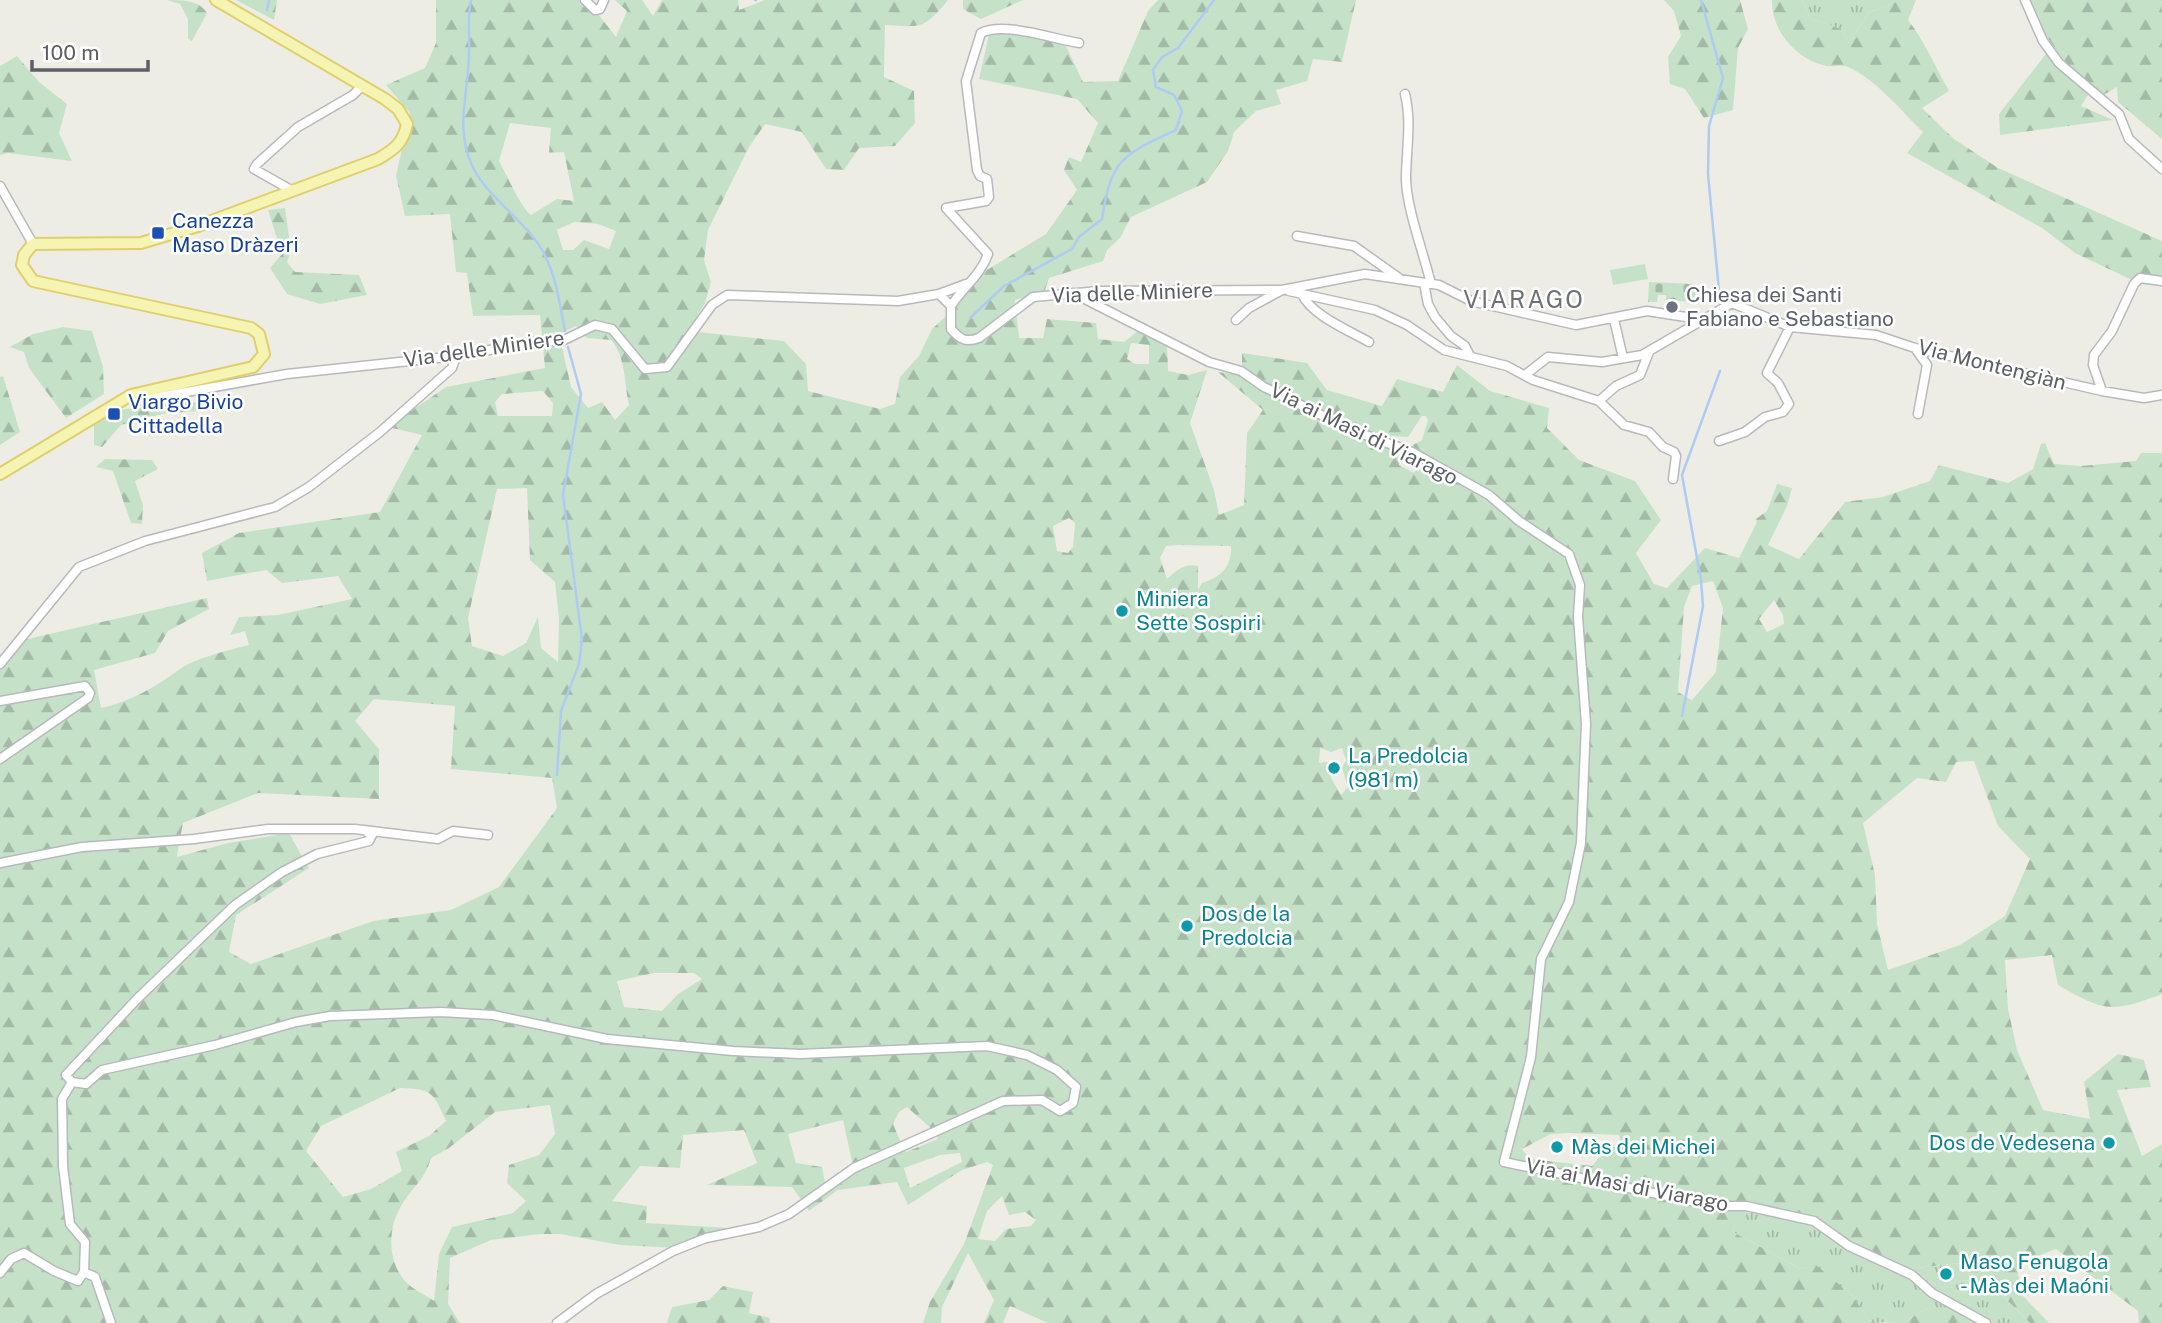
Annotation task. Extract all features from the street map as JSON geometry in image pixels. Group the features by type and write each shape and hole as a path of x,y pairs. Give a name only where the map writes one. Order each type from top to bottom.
{"main road":[{"path":"0,474 131,395 253,367 264,354 264,345 259,334 251,328 33,281 22,265 24,254 33,244 141,243 198,226 378,159 397,148 407,124 398,109 216,0"}],"street":[{"path":"585,0 595,10 600,9 604,0"},
{"path":"2025,0 2043,41 2059,63 2119,114 2129,139 2162,169"},
{"path":"966,284 939,294 951,306 966,284 983,269 988,254 946,208 986,201 989,197 987,179 980,176 977,170 966,81 976,43 981,33 989,29 1007,29 1079,43"},
{"path":"291,190 259,173 254,169 257,164 298,127 353,96 362,86"},
{"path":"1405,94 1410,113 1408,200 1430,271 1428,304 1435,317 1451,336 1465,346 1469,354"},
{"path":"0,186 33,244"},
{"path":"1297,236 1353,246 1402,279"},
{"path":"1236,320 1249,308 1282,290 1365,274 1428,284 1471,301 1576,325 1647,312 1705,320"},
{"path":"2102,391 2093,365 2094,355 2112,331 2134,284 2140,278 2162,281"},
{"path":"1282,290 1375,310 1407,325 1444,350 1469,354 1599,401 1624,425 1649,432 1664,447 1674,452 1676,456 1673,479"},
{"name":"Via delle Miniere","path":"951,306 951,329 960,339 969,341 979,338 1033,297 1073,293 1282,290"},
{"name":"Via ai Masi di Viarago","path":"1073,293 1209,362 1241,371 1264,387 1352,430 1412,452 1489,495 1519,521 1569,554 1580,585 1578,617 1586,724 1581,843 1569,902 1541,959 1531,1057 1504,1162 1715,1206 1746,1206 1814,1221 1849,1247 1912,1275 1932,1293 1986,1323"},
{"name":"Via delle Miniere","path":"131,395 136,401 294,373 457,356 539,341 562,341 595,325 612,329 645,369 657,370 667,367 712,305 727,295 898,301 939,294"},
{"path":"1302,294 1305,301 1338,326 1369,342"},
{"name":"Via Montengiàn","path":"1705,320 1732,303 1790,327 1876,335 1915,348 2102,391 2144,398 2162,395"},
{"path":"1614,319 1623,358"},
{"path":"1525,375 1548,357 1602,362 1649,352 1705,320"},
{"path":"1719,441 1745,432 1765,417 1783,412 1789,404 1778,383 1767,373 1790,327"},
{"path":"1915,348 1927,365 1918,414"},
{"path":"1599,401 1616,386 1640,374 1649,352"},
{"path":"0,664 79,567 145,541 275,507 309,486 380,432 452,368 457,356"},
{"path":"0,701 85,686 90,693 88,698 0,760"},
{"path":"0,863 82,848 194,839 268,829 355,829 368,833 438,839 453,831 488,835"},
{"path":"368,833 372,835 369,841 317,854 282,872 235,905 95,1042 66,1075 72,1082 86,1084 102,1070 215,1045 296,1021 330,1016 441,1012 494,1015 607,1039 733,1052 812,1054 988,1046 1027,1055 1057,1070 1076,1087 1073,1103 1060,1111 1042,1100 1003,1101 854,1168 801,1208 759,1227 706,1238 673,1251 596,1294 557,1323"},
{"path":"0,1273 11,1259 24,1253 54,1271 78,1281 84,1272 85,1242 70,1224 63,1166 62,1099 72,1082"},
{"path":"84,1272 95,1277 111,1323"}],"green space":[{"path":"167,0 195,3 207,13 192,41 188,39 188,19 180,4"},
{"path":"236,0 277,0 274,20"},
{"path":"436,0 587,0 616,37 627,11 615,0 642,0 653,16 662,0 738,0 739,10 765,0 948,0 933,17 921,25 885,25 884,77 914,91 915,123 895,146 859,148 844,170 826,169 802,132 765,124 749,147 708,230 704,260 711,282 705,303 688,331 784,341 806,364 808,391 880,409 895,404 900,377 919,356 932,329 956,307 977,276 1046,234 1077,190 1064,170 1069,157 1081,162 1098,123 1077,99 979,79 990,30 1065,44 1083,82 1118,81 1148,11 1158,0 1356,0 1342,62 1313,59 1307,81 1276,90 1281,104 1256,111 1234,132 1228,151 1207,182 1131,217 1120,238 1107,250 1103,261 1049,278 1045,290 1015,300 1019,338 1043,338 1047,319 1096,323 1098,339 1124,342 1139,330 1167,340 1168,371 1188,375 1207,370 1190,423 1214,490 1219,515 1244,505 1247,433 1263,410 1218,372 1242,375 1242,353 1307,363 1327,390 1382,406 1397,379 1443,392 1457,365 1490,391 1549,408 1547,428 1579,460 1635,481 1661,520 1636,553 1654,584 1667,588 1705,548 1739,558 1757,522 1756,519 1767,511 1777,484 1792,488 1787,506 1768,545 1799,559 1845,502 1883,497 1930,481 1939,465 2008,483 2033,469 2041,444 2045,443 2054,464 2081,466 2136,461 2141,453 2162,453 2162,994 2120,1007 2098,1005 2058,985 2052,955 2005,960 2008,1009 2017,1050 2043,1110 2090,1119 2084,1082 2118,1054 2144,1060 2151,1087 2117,1090 2142,1156 2162,1144 2162,1323 2139,1323 2138,1311 2056,1249 2021,1262 2017,1269 2023,1296 2049,1323 2030,1323 1997,1290 1961,1263 1897,1270 1845,1248 1814,1225 1738,1210 1733,1232 1801,1269 1816,1265 1852,1295 1870,1322 1882,1323 1048,1323 1010,1306 1003,1323 984,1323 994,1300 968,1253 942,1307 941,1323 923,1323 930,1302 964,1244 993,1165 987,1162 962,1170 908,1205 897,1182 838,1190 809,1211 806,1206 854,1174 853,1170 903,1148 906,1152 938,1139 935,1133 1004,1102 1041,1101 1060,1112 1074,1104 1077,1086 1058,1069 988,1045 800,1053 607,1038 494,1013 330,1015 128,1062 86,1082 73,1080 68,1075 236,906 305,862 309,868 236,915 229,952 251,964 373,921 451,910 499,887 557,808 552,778 451,769 455,706 374,699 355,721 379,749 379,799 258,793 183,823 180,839 123,843 0,861 0,761 89,699 86,685 0,699 0,670 23,640 207,598 209,609 168,631 155,653 94,670 101,708 143,693 186,665 249,645 245,631 230,635 239,617 278,615 352,599 338,576 282,583 266,570 207,581 202,553 239,533 380,512 422,435 388,427 446,387 545,368 540,315 473,316 467,273 456,272 450,214 405,216 396,176 410,113 386,85 425,68 436,43","holes":["510,123 551,128 549,153 564,152 574,201 557,199 531,215 522,205 499,161","574,222 598,224 616,231 609,249 584,240 573,250 563,250 557,230","576,326 587,338 611,340 616,347 622,362 629,405 615,420 602,402 588,408 571,387 559,334","1131,343 1149,345 1149,364 1135,364 1127,359","543,391 553,403 552,416 498,416 495,402 502,394","1422,416 1426,416 1428,420 1422,440 1413,445 1420,466 1414,473 1399,465 1398,450 1384,444 1387,436 1408,437","527,488 530,560 555,582 559,619 558,662 541,648 538,617 526,643 503,656 472,646 468,618 497,489","1069,518 1075,523 1073,547 1068,553 1057,551 1053,526","1166,546 1231,546 1230,560 1224,570 1215,578 1202,583 1198,590 1198,566 1184,567 1167,579 1160,558","1713,581 1723,608 1716,672 1692,700 1678,692 1684,607 1692,586","1774,600 1783,615 1784,624 1767,632 1759,619","1320,748 1331,752 1342,748 1346,760 1342,768 1348,787 1341,795 1331,778 1328,762 1319,763","1974,761 1998,826 2030,859 2005,916 1960,945 1888,970 1877,924 1875,875 1863,823 1917,778 1946,782 1956,762","654,973 694,973 702,979 678,994 662,1011 624,1007 617,981","1551,1134 1619,1135 1621,1142 1603,1153 1592,1166 1530,1159 1522,1149","960,1153 962,1162 910,1188 904,1168 940,1155","1002,1196 1009,1215 1025,1212 1036,1220 1031,1226 1006,1229 995,1241 978,1239 987,1211"]},
{"path":"963,0 1023,0 981,19 963,9"},
{"path":"1664,0 1740,0 1748,29 1738,48 1733,110 1704,118 1685,89 1670,84 1668,57 1681,36 1674,11"},
{"path":"1772,0 1802,0 1811,19 1841,29 1849,43 1869,12 1888,6 1895,0 1916,0 1908,20 1949,91 1922,108 1954,139 1998,168 2162,241 2162,278 2132,280 2075,253 2042,228 1907,153 1923,132 1878,87 1858,72 1846,66 1816,63 1796,50 1776,22"},
{"path":"1802,0 1895,0 1888,6 1869,12 1849,43 1841,29 1811,19"},
{"path":"2031,0 2162,0 2162,139 2118,102 2117,87 2102,96 2078,75 2051,42"},
{"path":"2046,54 2088,95 2081,106 2113,120 2000,135 1999,114"},
{"path":"17,56 39,82 67,104 59,133 72,161 8,153 0,155 0,66"},
{"path":"285,208 291,251 287,262 295,272 359,275 367,295 320,304 287,294 270,268 282,254 268,210"},
{"path":"1645,264 1648,279 1613,285 1610,270"},
{"path":"1649,282 1696,284 1695,302 1666,300 1666,295 1658,295 1657,302 1648,302"},
{"path":"63,327 92,331 103,367 104,394 66,418 29,368 24,352 10,347 33,334"},
{"path":"3,376 20,432 0,445 0,377"},
{"path":"235,398 238,409 166,413 121,425 102,447 94,445 94,425 116,410"},
{"path":"105,459 152,460 158,469 135,481 143,505 142,524 131,523 113,471 96,467"},
{"path":"85,687 89,693 0,758 0,702"},
{"path":"289,833 304,860 256,887 65,1075 86,1085 103,1071 330,1017 441,1014 493,1016 555,1028 733,1052 987,1047 1023,1057 1055,1072 1075,1087 1072,1102 1060,1110 1044,1102 1028,1099 996,1103 934,1131 907,1107 899,1112 893,1124 902,1145 853,1166 843,1120 788,1134 796,1163 822,1167 826,1188 804,1204 792,1187 707,1185 757,1163 744,1130 683,1135 680,1168 640,1166 612,1201 647,1206 646,1223 729,1228 732,1231 677,1248 620,1245 560,1234 491,1240 450,1258 448,1304 460,1323 0,1323 0,864 82,848 179,842 177,857 228,843","holes":["400,1088 430,1094 446,1121 429,1136 396,1152 402,1171 371,1189 343,1197 306,1151 321,1126","550,1105 555,1134 539,1155 509,1165 507,1183 526,1201 513,1213 452,1227 439,1254 434,1301 410,1286 396,1266 391,1237 400,1208 425,1173 431,1158 449,1148 495,1112"]},
{"path":"1737,1210 1814,1225 1830,1238 1897,1270 1961,1263 1997,1290 2030,1323 1979,1323 1927,1308 1903,1323 1870,1322 1852,1295 1816,1266 1801,1269 1733,1232"},
{"path":"723,1286 753,1292 749,1313 770,1318 770,1323 667,1323 672,1307 709,1300"},
{"path":"1927,1308 1961,1310 1979,1323 1903,1323"}],"waterway":[{"path":"267,10 269,0"},
{"path":"471,0 463,122 466,149 485,186 531,235 545,255 556,286 565,331"},
{"path":"970,318 1004,286 1072,249 1079,237 1102,219 1110,183 1122,161 1143,146 1176,130 1182,111 1174,95 1156,87 1153,70 1162,57 1178,48 1214,0"},
{"path":"1701,0 1723,78 1709,126 1708,174 1720,301"},
{"path":"557,775 561,711 579,664 582,639 563,495 581,394 568,347"},
{"path":"1682,716 1703,606 1701,580 1682,475 1720,371"}],"place":[{"name":"Canezza Maso Dràzeri","path":"158,233"},
{"name":"Chiesa dei Santi Fabiano e Sebastiano","path":"1672,307"},
{"name":"Viargo Bivio Cittadella","path":"114,414"},
{"name":"Miniera Sette Sospiri","path":"1122,611"},
{"name":"La Predolcia (981 m)","path":"1334,768"},
{"name":"Dos de la Predolcia","path":"1187,926"},
{"name":"Dos de Vedesena","path":"2109,1143"},
{"name":"Màs dei Michei","path":"1557,1147"},
{"name":"Maso Fenugola - Màs dei Maóni","path":"1946,1274"}],"district":[{"name":"VIARAGO","path":"1524,300"}]}
